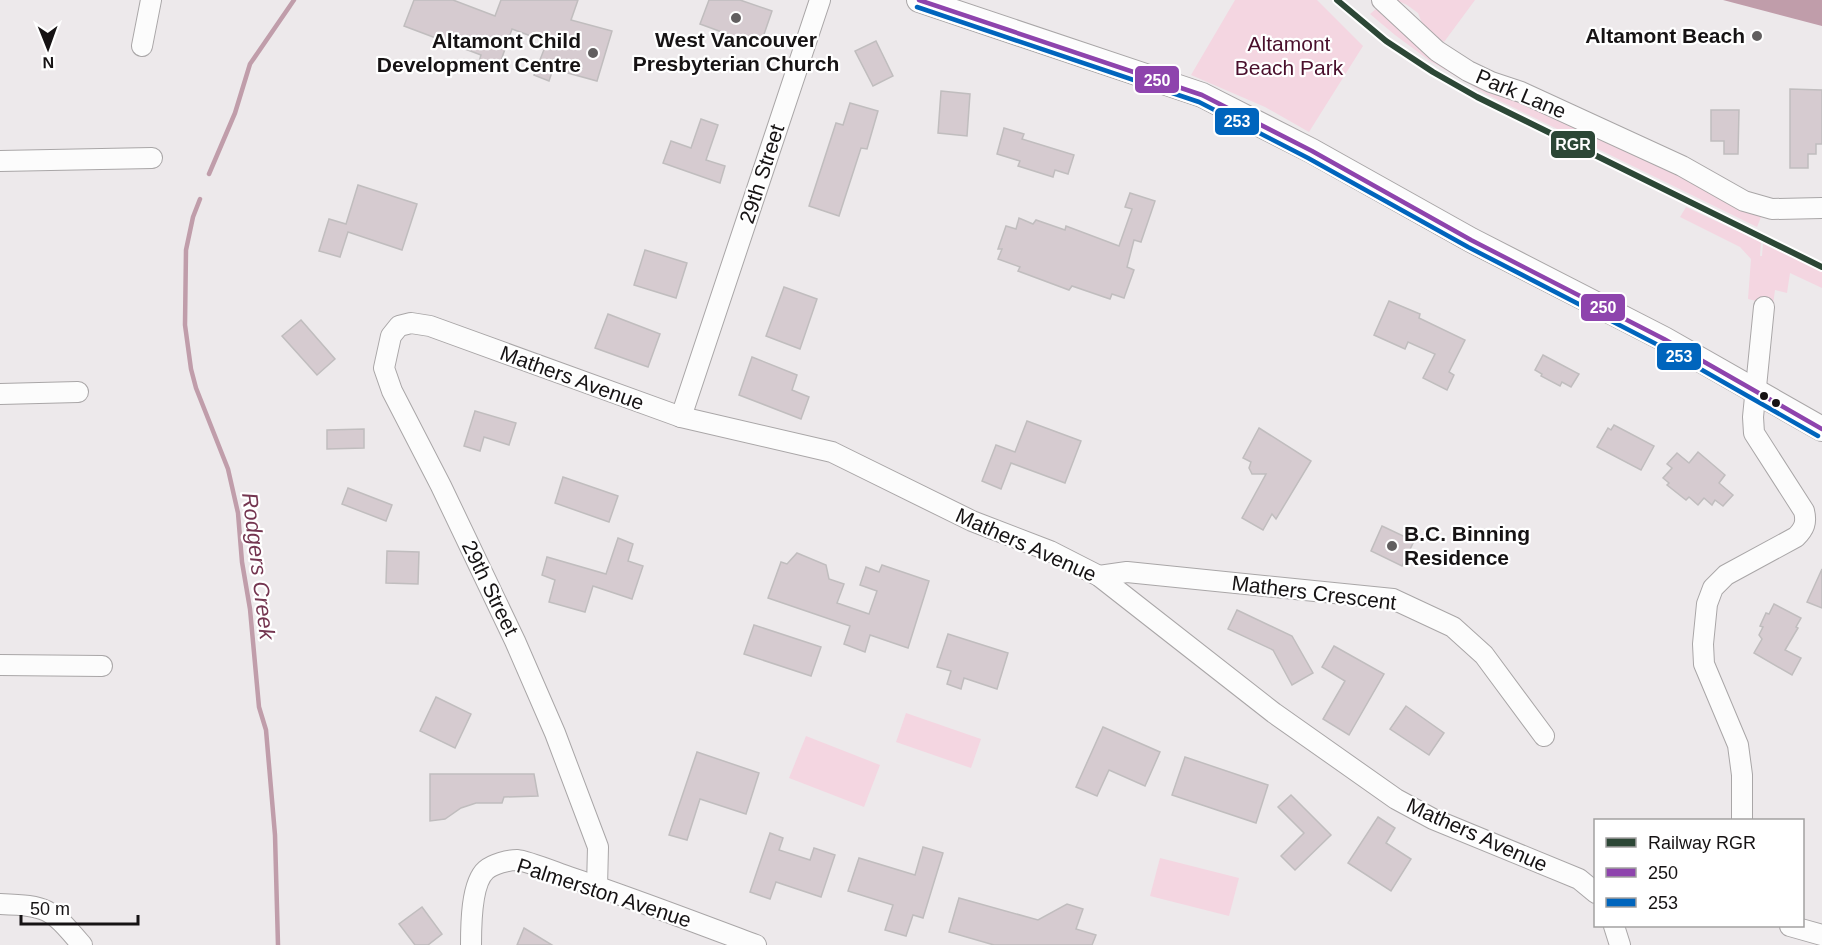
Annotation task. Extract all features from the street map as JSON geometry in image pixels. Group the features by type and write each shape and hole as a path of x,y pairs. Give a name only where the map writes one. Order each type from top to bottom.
{"main road":[{"path":"919,0 1202,95 1312,151 1472,240 1664,339 1822,429"}],"street":[{"path":"142,46 151,0"},
{"name":"29th Street","path":"681,417 820,0"},
{"name":"Park Lane","path":"1382,0 1437,51 1468,71 1491,82 1521,92 1682,166 1744,201 1772,209 1822,208"},
{"path":"0,161 152,158"},
{"path":"1742,819 1742,775 1738,745 1704,664 1703,644 1707,604 1713,588 1726,575 1796,537 1802,531 1806,520 1804,512 1754,433 1753,417 1764,307"},
{"name":"29th Street","path":"430,326 411,323 399,326 391,336 384,368 392,390 515,641 555,733 598,848 597,887"},
{"name":"Mathers Avenue","path":"430,326 681,417 832,452 972,521 1050,551 1099,576 1274,713 1396,799 1433,819 1579,879 1594,891"},
{"path":"0,394 78,392"},
{"name":"Mathers Crescent","path":"1099,576 1127,572 1393,598 1453,627 1484,655 1544,736"},
{"path":"0,665 102,666"},
{"name":"Palmerston Avenue","path":"471,945 470,923 475,895 486,870 502,862 518,860 756,945"},
{"path":"0,904 33,906 50,911 82,945"},
{"path":"1614,927 1620,945"},
{"path":"1794,927 1822,935"}],"green space":[{"name":"Altamont Beach Park","path":"1235,0 1317,0 1363,46 1309,132 1265,107 1191,75"},
{"name":"Altamont Beach Park","path":"1396,0 1475,0 1444,42 1424,28 1418,13"},
{"path":"1377,8 1560,116 1761,217 1757,227 1488,95 1430,61 1395,35 1370,14"},
{"path":"1686,207 1761,242 1760,256 1762,256 1763,243 1822,272 1822,288 1790,273 1787,293 1775,290 1773,305 1748,299 1751,259 1740,247 1680,217"},
{"path":"906,713 981,739 971,768 896,742"},
{"path":"806,736 880,765 864,807 789,778"},
{"path":"1160,858 1239,878 1229,916 1150,896"}],"shaded area":[{"path":"1723,0 1822,0 1822,26"}],"building":[{"path":"414,0 453,0 495,16 501,0 578,0 571,20 612,31 597,81 553,69 549,81 534,75 547,42 512,29 498,69 479,62 481,55 404,26"},
{"name":"West Vancouver Presbyterian Church","path":"709,0 740,0 772,11 760,46 700,24"},
{"path":"876,41 893,76 873,86 855,51"},
{"path":"1790,89 1822,90 1822,144 1816,144 1816,154 1808,154 1808,168 1790,168"},
{"path":"941,91 970,94 967,136 938,133"},
{"path":"850,103 878,111 867,149 861,148 839,216 809,206 836,123 843,125"},
{"path":"1711,110 1739,110 1738,154 1724,154 1724,141 1711,141"},
{"path":"701,119 718,125 706,160 725,166 720,183 663,163 671,141 691,148"},
{"path":"1004,128 1024,134 1022,139 1074,155 1068,174 1055,170 1053,177 1018,166 1020,161 997,154"},
{"path":"358,185 417,204 402,250 348,232 340,257 319,251 329,219 346,224"},
{"path":"1130,193 1155,201 1141,242 1134,240 1127,267 1134,270 1124,298 1112,294 1110,299 1072,286 1069,290 1018,271 1020,267 998,259 1002,249 998,249 1006,226 1016,229 1019,218 1033,224 1036,220 1065,230 1066,226 1119,246 1132,209 1125,207"},
{"path":"645,250 687,263 676,298 634,285"},
{"path":"784,287 817,299 800,349 766,336"},
{"path":"1389,301 1420,314 1419,318 1465,340 1449,372 1454,375 1447,390 1423,378 1435,354 1408,342 1405,349 1374,335"},
{"path":"608,314 660,334 648,367 595,348"},
{"path":"301,320 335,359 317,375 282,336"},
{"path":"1543,355 1579,374 1571,387 1562,382 1560,386 1541,376 1542,374 1535,370"},
{"path":"752,357 797,375 792,390 809,397 801,419 739,395"},
{"path":"475,411 516,423 509,445 484,437 480,451 464,446"},
{"path":"1027,421 1081,441 1065,483 1011,463 1001,489 982,481 996,445 1015,452"},
{"path":"1614,425 1654,446 1641,470 1597,447 1608,428 1611,430"},
{"path":"1259,428 1311,461 1276,519 1272,514 1263,530 1242,518 1266,474 1252,474 1249,468 1251,462 1243,458"},
{"path":"364,429 364,448 327,449 327,430"},
{"path":"1698,452 1725,475 1719,483 1733,495 1723,506 1715,500 1712,505 1704,498 1698,505 1689,497 1686,500 1667,485 1669,483 1663,478 1672,468 1667,464 1677,453 1689,463"},
{"path":"563,477 618,496 609,522 555,503"},
{"path":"348,488 392,505 386,521 342,504"},
{"name":"B.C. Binning Residence","path":"1382,526 1414,541 1402,566 1371,551"},
{"path":"618,538 633,544 628,561 643,566 632,599 593,586 585,612 549,602 555,580 542,575 547,557 606,574"},
{"path":"387,551 419,552 418,584 386,583"},
{"path":"797,553 826,565 829,579 844,584 837,603 869,614 877,591 860,585 866,567 879,572 882,565 929,581 908,648 870,635 865,652 844,644 850,626 768,598 781,562 787,564"},
{"path":"1822,569 1822,608 1807,602"},
{"path":"1774,604 1801,618 1785,650 1801,658 1792,675 1754,653 1762,639 1759,635 1763,627 1760,626 1766,613 1769,614"},
{"path":"1237,610 1292,636 1313,673 1292,685 1273,650 1228,629"},
{"path":"754,625 821,647 811,676 744,654"},
{"path":"948,634 1008,653 997,689 964,678 961,689 947,684 951,671 937,667"},
{"path":"1334,646 1384,674 1349,735 1323,719 1345,681 1322,667"},
{"path":"436,697 471,714 455,748 420,731"},
{"path":"1406,706 1444,733 1429,755 1390,729"},
{"path":"1103,727 1160,752 1145,786 1109,770 1097,796 1076,787"},
{"path":"697,752 759,773 746,814 700,799 687,840 669,835"},
{"path":"1185,757 1268,785 1256,823 1172,795"},
{"path":"430,774 534,774 538,796 504,797 502,803 476,803 461,808 445,819 430,821"},
{"path":"1291,795 1331,835 1295,870 1281,856 1304,833 1278,807"},
{"path":"1378,817 1395,828 1386,843 1411,859 1391,891 1348,863"},
{"path":"770,833 783,838 779,850 810,860 814,848 835,855 821,897 776,882 770,899 750,892"},
{"path":"923,847 943,853 923,918 913,915 906,936 885,930 893,905 848,891 859,858 915,875"},
{"path":"959,898 1038,920 1067,904 1083,909 1076,929 1096,935 1092,945 994,945 949,932"},
{"path":"422,907 442,934 428,945 415,945 399,924"},
{"path":"524,928 552,945 517,945"}],"waterway":[{"name":"Rodgers Creek","path":"209,174 235,113 250,64 294,0"},
{"name":"Rodgers Creek","path":"200,199 193,217 186,250 185,325 196,388 228,469 238,513 259,707 266,730 275,835 278,945"}],"rail line":[{"name":"RGR","path":"1337,0 1386,41 1477,97 1822,267"}],"transit line":[{"name":"250","path":"919,0 1202,95 1312,151 1471,240 1664,339 1822,429"},
{"name":"253","path":"917,7 1199,102 1308,158 1468,247 1660,346 1818,436"}],"place":[{"name":"West Vancouver Presbyterian Church","path":"736,18"},
{"name":"Altamont Beach","path":"1757,36"},
{"name":"Altamont Child Development Centre","path":"593,53"},
{"name":"B.C. Binning Residence","path":"1392,546"}]}
